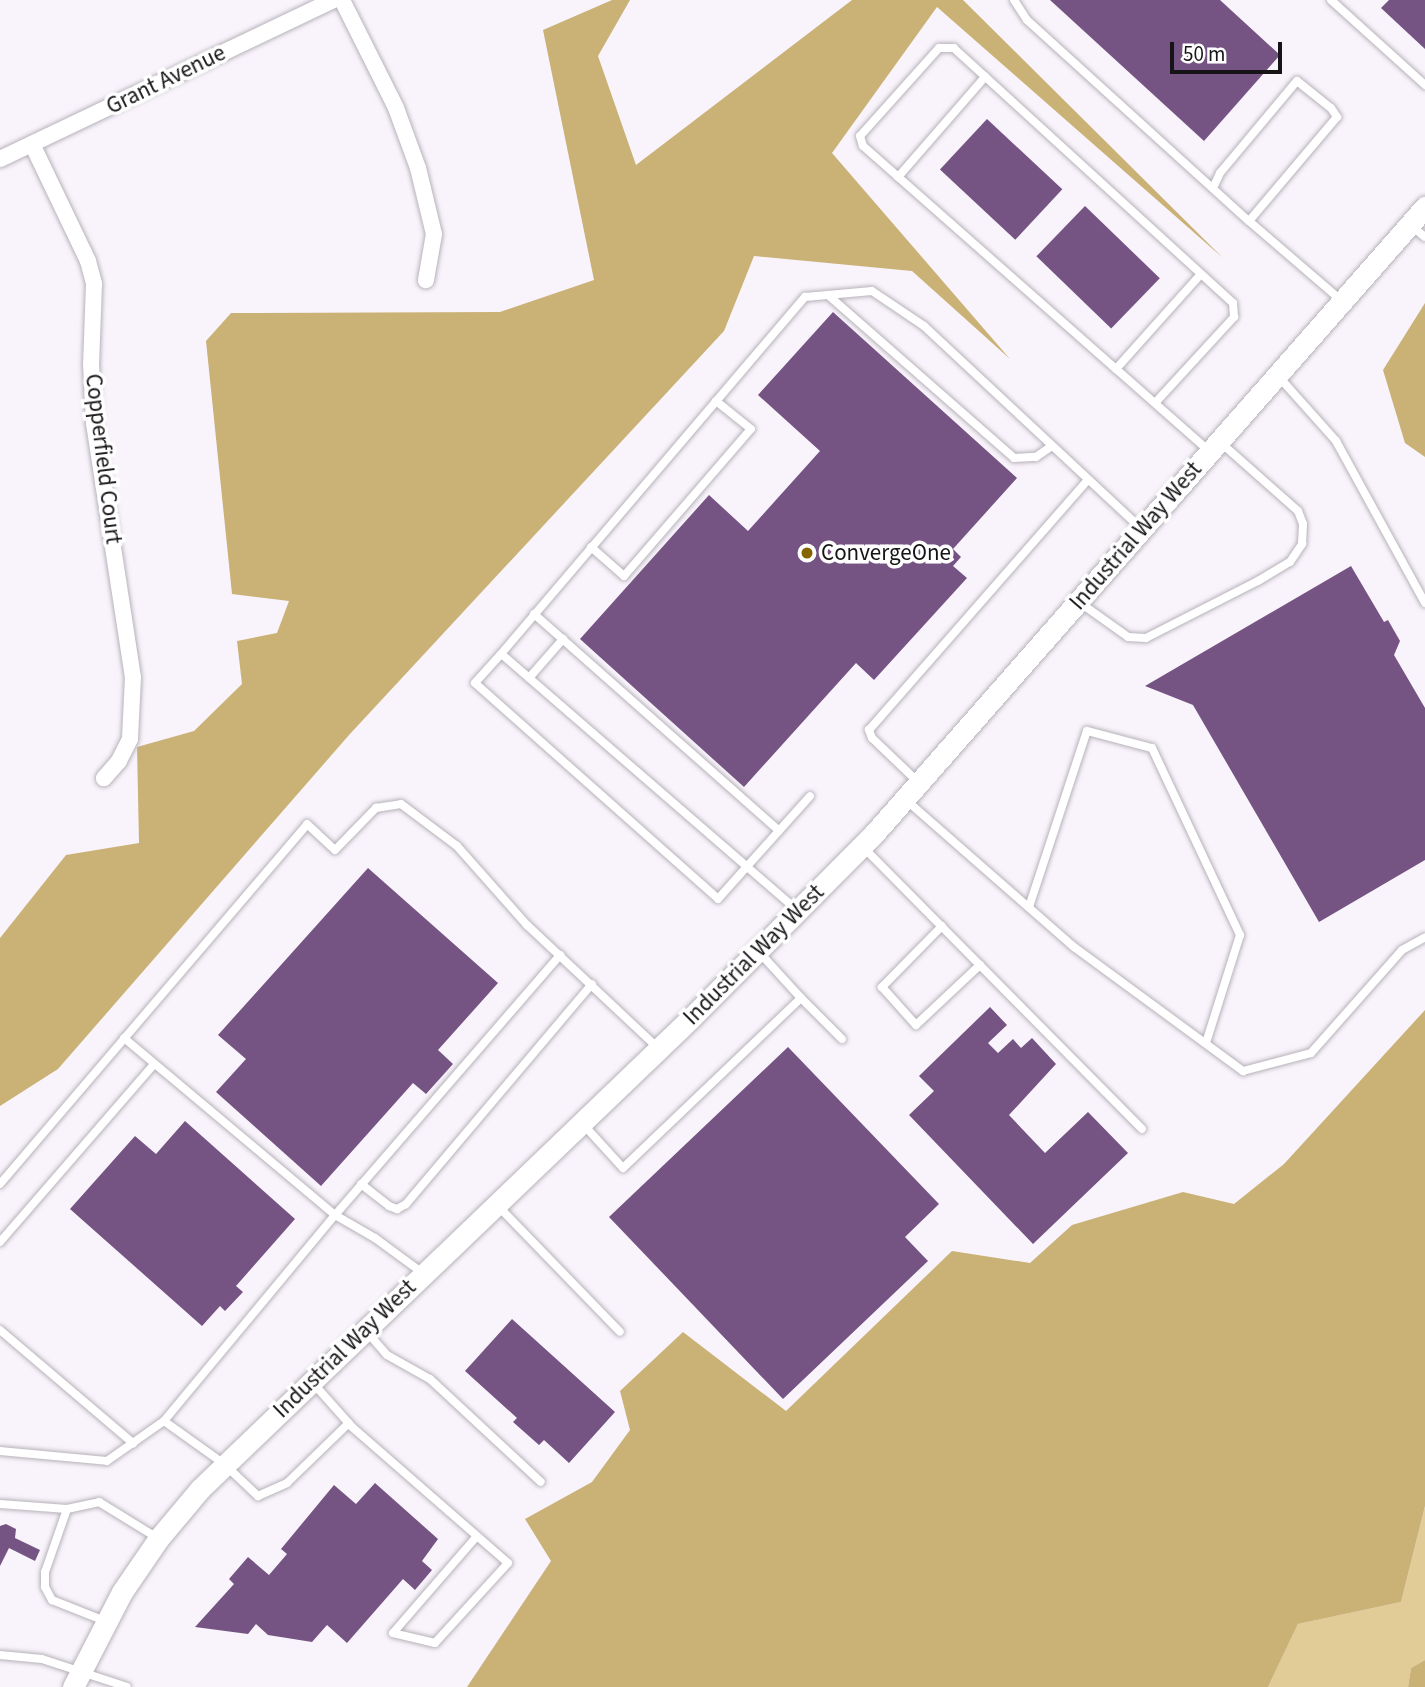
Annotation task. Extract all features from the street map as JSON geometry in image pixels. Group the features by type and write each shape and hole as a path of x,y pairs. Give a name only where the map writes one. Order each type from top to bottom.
{"street":[{"name":"Grant Avenue","path":"0,159 333,0"},
{"path":"342,0 396,108 418,168 434,234 426,280"},
{"name":"Copperfield Court","path":"32,144 88,261 94,284 91,364 94,424 133,677 130,739 119,761 104,778"},
{"name":"Industrial Way West","path":"77,1679 105,1620 159,1538 224,1464 799,912 912,791 1342,300 1418,230 1425,207"}],"lane":[{"path":"1014,0 1027,20 1250,222 1342,300"},
{"path":"1331,0 1425,85"},
{"path":"1079,601 1128,637 1146,638 1258,582 1290,562 1302,544 1303,524 1297,511 1154,403 863,146 860,136 939,48 954,48 1233,303 1234,317 1154,403"},
{"path":"898,177 985,77"},
{"path":"1213,188 1220,173 1297,81 1331,108 1337,117 1250,222"},
{"path":"1116,369 1201,274"},
{"path":"810,796 718,899 475,683 805,297 872,291 924,326 1142,529"},
{"path":"828,295 1014,458 1036,457 1052,446"},
{"path":"1277,374 1336,442 1425,603"},
{"path":"591,547 624,576 751,429 716,401"},
{"path":"1088,480 870,730 872,738 912,791 1029,907 1074,947 1243,1071 1311,1053 1402,950 1425,937"},
{"path":"534,614 779,831"},
{"path":"529,678 563,639"},
{"path":"500,654 799,912"},
{"path":"1029,907 1087,731 1152,748 1240,935 1206,1043"},
{"path":"0,1184 307,824 335,850 376,808 401,804 457,846 527,925 659,1049"},
{"path":"862,846 1142,1129"},
{"path":"942,926 882,987 916,1025 980,965"},
{"path":"759,952 842,1040"},
{"path":"0,1451 107,1461 164,1421 361,1184 560,955"},
{"path":"361,1184 389,1206 397,1209 406,1204 592,984"},
{"path":"582,1123 623,1168 801,998"},
{"path":"124,1038 335,1215 375,1238 424,1274"},
{"path":"0,1242 154,1063"},
{"path":"497,1204 620,1332"},
{"path":"0,1330 133,1443"},
{"path":"365,1330 387,1355 430,1379 541,1482"},
{"path":"311,1381 349,1423 508,1563 435,1643 393,1633 477,1536"},
{"path":"164,1421 224,1464 258,1496 287,1483 349,1423"},
{"path":"0,1504 67,1509 99,1502 159,1538"},
{"path":"67,1509 44,1572 45,1587 52,1600 105,1620"},
{"path":"0,1655 43,1659 77,1679 123,1687"}],"shaded area":[{"path":"612,0 630,0 598,56 636,165 852,0 963,0 1223,258 937,7 832,153 1010,359 912,271 754,256 724,331 349,735 58,1069 0,1106 0,938 66,855 139,843 137,747 194,731 242,684 237,641 277,633 289,601 232,594 206,341 231,313 500,312 594,280 543,30"},
{"path":"1425,303 1425,457 1405,443 1383,370"},
{"path":"1425,1010 1425,1506 1401,1602 1298,1624 1268,1687 467,1687 551,1561 525,1519 592,1482 630,1430 620,1391 683,1332 786,1411 952,1251 1030,1263 1072,1225 1183,1192 1234,1204 1284,1164"},
{"path":"1425,1506 1425,1660 1411,1668 1408,1687 1268,1687 1298,1624 1401,1602"},
{"path":"1425,1660 1425,1687 1408,1687 1411,1668"}],"building":[{"path":"1050,0 1220,0 1280,55 1204,141"},
{"path":"1389,0 1425,0 1425,49 1381,8"},
{"path":"987,119 1062,189 1015,240 940,169"},
{"path":"1085,206 1160,278 1111,329 1036,256"},
{"name":"ConvergeOne","path":"833,312 1017,478 953,549 961,557 953,566 967,578 874,680 856,663 744,787 580,639 709,495 748,531 820,451 758,395"},
{"path":"1351,566 1384,622 1388,620 1400,641 1394,655 1425,708 1425,860 1319,922 1193,705 1145,686"},
{"path":"368,868 498,983 438,1050 453,1064 426,1094 413,1083 321,1186 216,1092 246,1059 218,1035"},
{"path":"990,1007 1007,1025 988,1043 998,1053 1013,1039 1021,1048 1032,1038 1056,1064 1009,1115 1045,1153 1088,1112 1128,1153 1033,1244 909,1115 934,1091 919,1076"},
{"path":"788,1047 939,1204 905,1237 928,1261 783,1399 609,1217"},
{"path":"185,1121 295,1219 236,1286 243,1292 225,1311 220,1306 202,1326 70,1209 135,1136 156,1154"},
{"path":"512,1319 615,1412 569,1463 544,1440 539,1445 513,1422 517,1418 465,1371"},
{"path":"375,1483 438,1539 422,1561 432,1570 415,1590 403,1579 347,1643 327,1625 312,1642 268,1635 256,1624 248,1634 195,1627 234,1584 229,1579 248,1557 269,1575 287,1554 281,1549 334,1485 356,1504"},
{"path":"6,1524 16,1529 15,1538 40,1550 35,1561 9,1548 0,1566 0,1526"}],"place":[{"name":"ConvergeOne","path":"807,553"}]}
